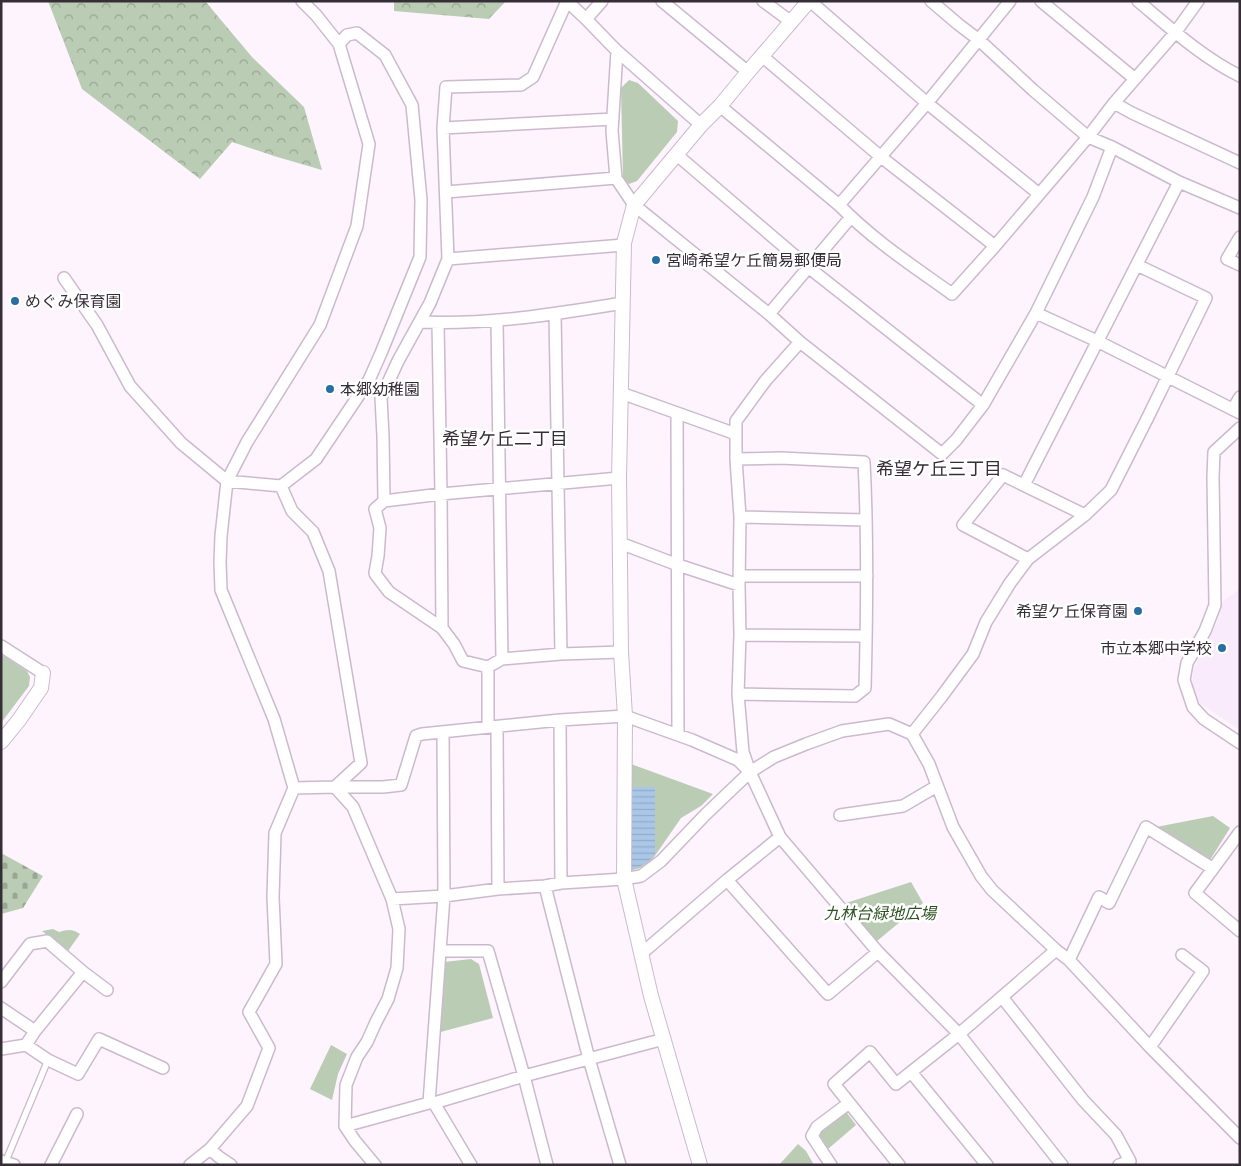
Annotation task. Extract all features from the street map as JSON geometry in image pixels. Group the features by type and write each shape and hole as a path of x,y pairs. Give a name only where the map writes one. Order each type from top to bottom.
{"street":[{"path":"190,1165 210,1149 247,1106 269,1048 249,1012 276,964 273,897 275,833 294,788 274,719 221,590 221,536 227,481 247,442 320,325 357,226 369,144 339,44 302,1"},
{"path":"384,501 381,398 398,361 420,322 448,259 443,128 446,87 521,85 534,77 567,1 617,51 701,125"},
{"path":"586,19 602,1"},
{"path":"662,1 748,72"},
{"path":"763,1 790,21"},
{"path":"700,1165 651,996 624,879 625,716 621,652 620,543 622,303 624,245 634,205 809,1 927,103 1039,194"},
{"path":"931,1 1088,137 1112,147 1179,182 1240,208"},
{"path":"839,205 927,103 1010,1"},
{"path":"1041,1 1135,79"},
{"path":"1138,1 1175,33 1225,69 1240,76"},
{"path":"720,106 891,251 952,294 1088,137 1175,33 1198,1"},
{"path":"64,278 97,325 130,386 181,443 227,481 281,486 316,459 369,380 382,353 420,257 421,200 412,105 385,55 357,33 347,35 339,44"},
{"path":"617,51 612,131 616,178 634,205 769,314 800,342 942,454 956,440 983,405 1036,313 1093,196 1112,147"},
{"path":"762,56 881,157 995,246"},
{"path":"1114,104 1240,163"},
{"path":"443,128 613,119"},
{"path":"677,155 808,267 983,405"},
{"path":"446,192 616,178"},
{"path":"1024,485 1179,182"},
{"path":"769,314 851,217"},
{"path":"1240,237 1227,259 1240,265"},
{"path":"448,259 624,245"},
{"path":"912,734 973,654 991,614 1010,582 1028,559 1085,515 1111,490 1206,298 1137,265"},
{"path":"420,322 497,320 555,314 622,303"},
{"path":"1036,313 1098,341 1236,411 1240,397"},
{"path":"555,314 561,654"},
{"path":"497,320 502,659"},
{"path":"438,323 442,628"},
{"path":"800,342 766,380 736,421 736,459 740,517 738,694 743,752 750,772 780,837 878,952 959,1034 1062,1165"},
{"path":"621,393 736,434"},
{"path":"677,413 678,735"},
{"path":"1240,428 1214,452 1215,605 1205,631 1187,663 1184,680 1193,707 1204,719 1240,743"},
{"path":"736,459 781,458 864,462 867,576 865,688 856,696 738,694"},
{"path":"1028,559 964,525 1004,475 1085,515"},
{"path":"620,478 499,488 384,501 375,509 380,528 375,573 389,592 442,628 454,644 463,661 488,667 502,659 561,654 621,652"},
{"path":"281,486 292,511 313,532 329,571 361,762 335,787"},
{"path":"740,517 866,520"},
{"path":"620,543 678,565 739,581 867,576"},
{"path":"740,635 866,636"},
{"path":"1,646 43,673 41,688 2,741"},
{"path":"488,667 493,727 498,889"},
{"path":"294,788 402,785 416,736 422,734 560,720 625,716 678,735 738,760 750,772"},
{"path":"560,720 561,883"},
{"path":"392,899 444,896 498,889 642,876 661,861 750,772 774,758 842,731 889,724 912,734 929,764 954,827 981,876 992,890 1056,950 1070,960 1150,1047 1240,1138"},
{"path":"443,732 444,896 431,1103 471,1165"},
{"path":"840,815 904,806 937,786"},
{"path":"335,787 353,807 392,899 399,930 397,968 388,999 367,1042 357,1057 346,1085 345,1126 355,1142 375,1165"},
{"path":"1070,960 1099,897 1110,903 1146,827 1212,868"},
{"path":"1240,832 1194,893 1240,931"},
{"path":"641,954 780,837"},
{"path":"727,880 828,994 878,952"},
{"path":"545,886 589,1059 620,1165"},
{"path":"1,982 30,944 47,941 107,990"},
{"path":"899,1165 834,1084 870,1052 896,1084 959,1034 1056,950"},
{"path":"440,951 488,951 547,1165"},
{"path":"1150,1047 1203,971 1182,955"},
{"path":"26,1045 35,1031 83,972"},
{"path":"1002,997 1082,1100 1116,1135 1130,1160 1119,1165"},
{"path":"1,1008 35,1031"},
{"path":"1,1048 26,1045 48,1060 78,1074 99,1039 163,1068"},
{"path":"345,1126 664,1039"},
{"path":"912,1072 987,1165"},
{"path":"831,1165 812,1136 817,1127 849,1103"},
{"path":"52,1165 77,1114"},
{"path":"210,1149 231,1165"}],"lane":[{"path":"7,1163 48,1060"}],"shaded area":[{"name":"市立本郷中学校","path":"1240,589 1240,730 1200,703 1192,686 1193,670 1216,625 1223,601"}],"green space":[{"path":"48,1 205,1 252,57 304,107 322,170 232,142 200,179 82,89"},
{"path":"394,1 506,1 489,19 394,11"},
{"path":"629,80 638,83 678,121 677,132 637,181 629,184 623,179 621,88"},
{"path":"1,654 27,671 30,677 29,686 1,723"},
{"path":"631,764 713,794 701,806 681,818 652,860 640,868 629,871"},
{"path":"1213,816 1230,828 1210,860 1151,828"},
{"path":"1,853 43,876 23,908 1,914"},
{"name":"九林台緑地広場","path":"911,882 923,903 877,941 843,904"},
{"path":"53,929 59,932 73,930 80,934 68,951 42,931"},
{"path":"471,959 479,964 493,1018 433,1034 444,962"},
{"path":"331,1045 347,1054 338,1074 332,1100 310,1089"},
{"path":"843,1112 847,1113 856,1125 828,1149 819,1134 821,1129"},
{"path":"798,1144 806,1151 814,1165 779,1165"}],"water":[{"path":"631,787 655,787 655,854 644,864 630,870"}],"place":[{"name":"宮崎希望ケ丘簡易郵便局","path":"656,260"},
{"name":"めぐみ保育園","path":"15,301"},
{"name":"本郷幼稚園","path":"330,389"},
{"name":"希望ケ丘保育園","path":"1138,611"},
{"name":"市立本郷中学校","path":"1222,648"}],"district":[{"name":"希望ケ丘二丁目","path":"505,439"},
{"name":"希望ケ丘三丁目","path":"939,469"}]}
